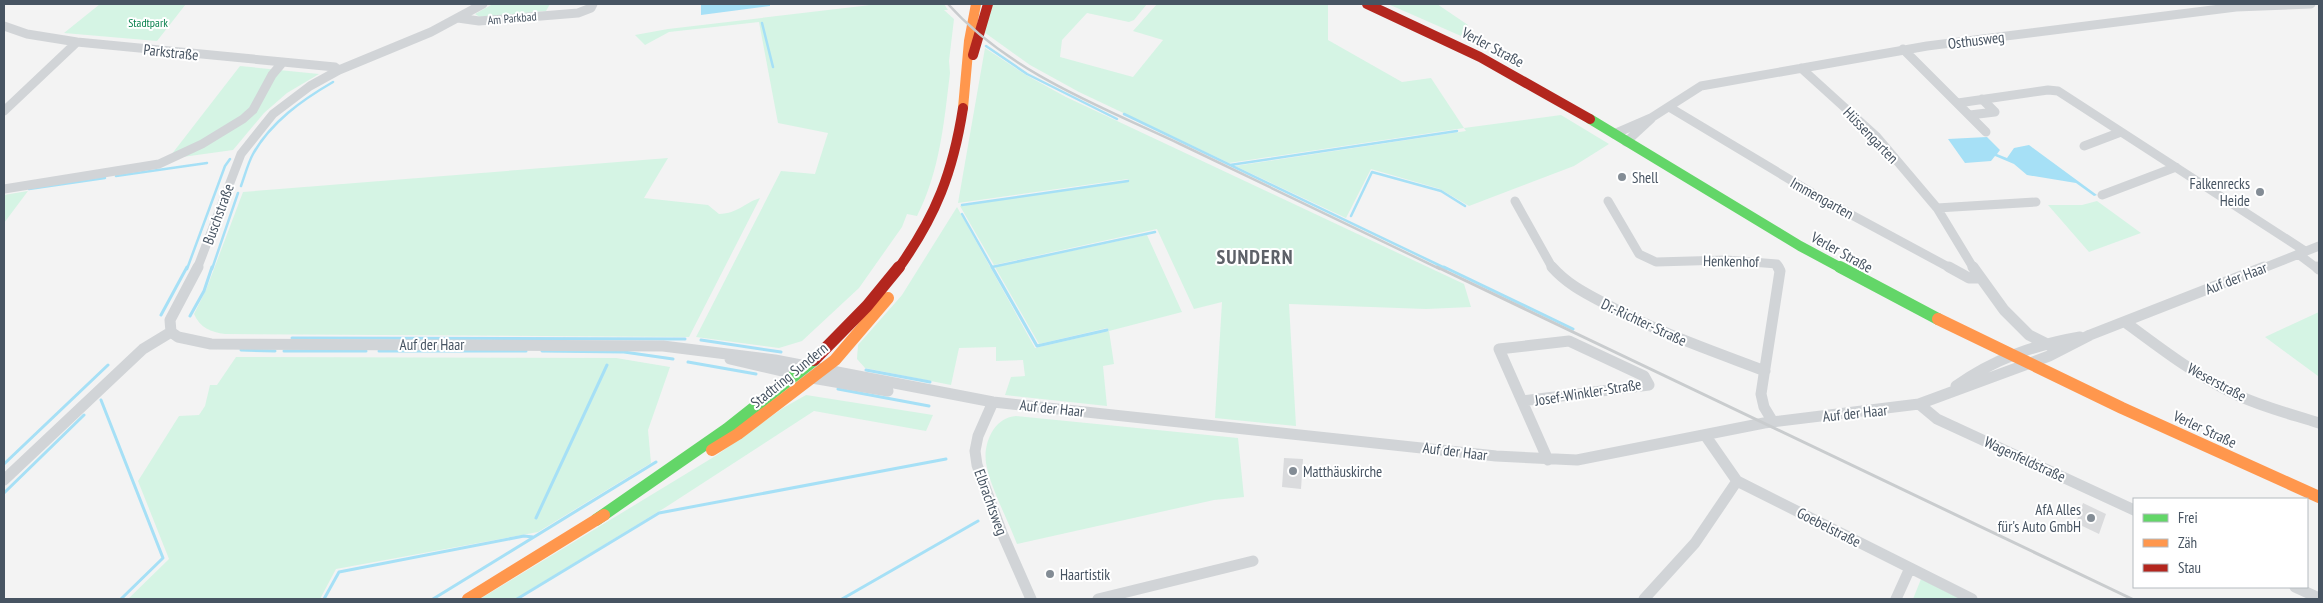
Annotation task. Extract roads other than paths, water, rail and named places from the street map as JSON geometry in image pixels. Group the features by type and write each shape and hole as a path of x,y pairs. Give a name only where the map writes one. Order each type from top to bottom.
{"main road":[{"name":"Stadtring Sundern","path":"468,599 596,520 687,467 738,434 811,372 863,315 898,272 931,221 957,154 967,45 976,4"},
{"name":"Stadtring Sundern","path":"964,90 988,4"},
{"name":"Verler Straße","path":"1367,4 1432,32 1483,58 1614,134 1798,245 2009,355 2319,497"},
{"name":"Stadtring Sundern","path":"596,520 700,449 799,375 823,369 869,322 898,284 930,232 940,210 941,198"}],"street":[{"name":"Buschstraße","path":"171,332 170,320 202,260 241,154 273,114 292,98 339,70 431,32 483,4"},
{"name":"Am Parkbad","path":"458,18 479,21 578,13 591,8 593,4"},
{"name":"Osthusweg","path":"1614,134 1631,125 1651,118 1701,86 1903,49 2236,6 2311,4"},
{"name":"Parkstraße","path":"4,26 27,34 77,42 335,67 339,70"},
{"path":"4,111 77,42"},
{"path":"1903,49 1986,132"},
{"path":"4,188 159,164 202,144 230,128 253,110 272,75 282,63"},
{"name":"Hüssengarten","path":"1801,68 1876,136 1937,208 1980,278 2004,310 2029,335 2059,350"},
{"path":"1958,102 2048,90 2058,91 2176,167 2301,253 2319,269"},
{"path":"1970,115 1995,112 1982,99"},
{"name":"Immengarten","path":"1669,107 1824,200 1969,278 1980,278"},
{"name":"Osthusweg","path":"1626,142 1641,131 1651,118"},
{"path":"2084,146 2121,132"},
{"path":"2102,195 2176,167"},
{"name":"Dr.-Richter-Straße","path":"1515,201 1552,268 1566,283 1657,330 1765,371"},
{"name":"Henkenhof","path":"1608,201 1639,254 1646,259 1656,262 1726,260 1777,264 1780,271 1765,371"},
{"path":"1937,208 2036,202"},
{"name":"Auf der Haar","path":"171,332 178,337 212,344 633,344 728,352 911,395 958,398 1548,460 1576,460 1773,422 1919,404 2028,364 2090,335 2319,246"},
{"name":"Weserstraße","path":"2124,322 2180,363 2213,382 2254,402 2319,423"},
{"path":"4,480 135,355 171,332"},
{"name":"Auf der Haar","path":"1947,393 1986,365 2009,355 2046,343 2090,335"},
{"name":"Josef-Winkler-Straße","path":"1522,402 1648,385 1644,376 1569,342 1499,349 1522,402 1548,460"},
{"name":"Auf der Haar","path":"695,350 799,375"},
{"name":"Auf der Haar","path":"823,369 958,398"},
{"path":"1765,371 1761,394 1764,407 1773,422"},
{"name":"Elbrachtsweg","path":"993,402 978,436 975,451 977,465 1002,533 1031,599"},
{"name":"Wagenfeldstraße","path":"1919,404 1937,419 2133,510"},
{"name":"Goebelstraße","path":"1705,435 1737,481 1972,599"},
{"path":"1644,599 1695,544 1737,481"},
{"path":"1098,599 1253,561"},
{"path":"1896,599 1910,568"},
{"path":"2297,588 2319,598"}],"water":[{"path":"701,4 770,4 770,6 701,15"},
{"path":"1987,137 2000,150 1997,154 2007,158 2014,148 2029,145 2097,195 2094,196 2076,183 2027,175 2014,164 1995,156 1991,161 1965,163 1948,139"}],"waterway":[{"path":"762,23 773,67"},
{"path":"986,46 1027,74 1117,119"},
{"path":"241,186 248,165 260,142 288,113 310,96 333,82"},
{"path":"1124,114 1230,165"},
{"path":"1230,165 1457,131"},
{"path":"187,269 225,166 230,159"},
{"path":"116,176 207,163"},
{"path":"1230,165 1447,269"},
{"path":"1351,216 1372,172 1441,191 1465,206"},
{"path":"29,189 105,178"},
{"path":"962,205 1128,181"},
{"path":"212,269 238,193"},
{"path":"962,214 992,267"},
{"path":"992,267 1155,232"},
{"path":"161,315 187,267"},
{"path":"190,316 204,291 212,267"},
{"path":"992,267 1037,346 1107,330"},
{"path":"1444,267 1573,329"},
{"path":"292,338 685,339"},
{"path":"701,340 781,352"},
{"path":"241,350 275,351"},
{"path":"284,351 366,351"},
{"path":"379,351 526,351"},
{"path":"542,351 624,352 673,359"},
{"path":"688,362 756,374"},
{"path":"4,464 108,365"},
{"path":"536,518 607,365"},
{"path":"866,370 930,382"},
{"path":"838,389 929,406"},
{"path":"101,400 163,558 121,599"},
{"path":"4,493 84,415"},
{"path":"517,599 659,513 946,459"},
{"path":"433,599 656,462"},
{"path":"842,599 978,521"},
{"path":"324,599 339,572 524,536 533,537"}],"railway":[{"path":"948,4 972,28 999,49 1056,85 1440,269"},
{"path":"1437,267 2132,599"}],"place":[{"name":"Shell","path":"1622,177"},
{"name":"Falkenrecks Heide","path":"2260,192"},
{"name":"Matthäuskirche","path":"1293,471"},
{"name":"AfA Alles für's Auto GmbH","path":"2091,518"},
{"name":"Haartistik","path":"1050,574"}],"district":[{"name":"SUNDERN","path":"1255,257"}],"park label":[{"name":"Stadtpark","path":"148,22"}]}
